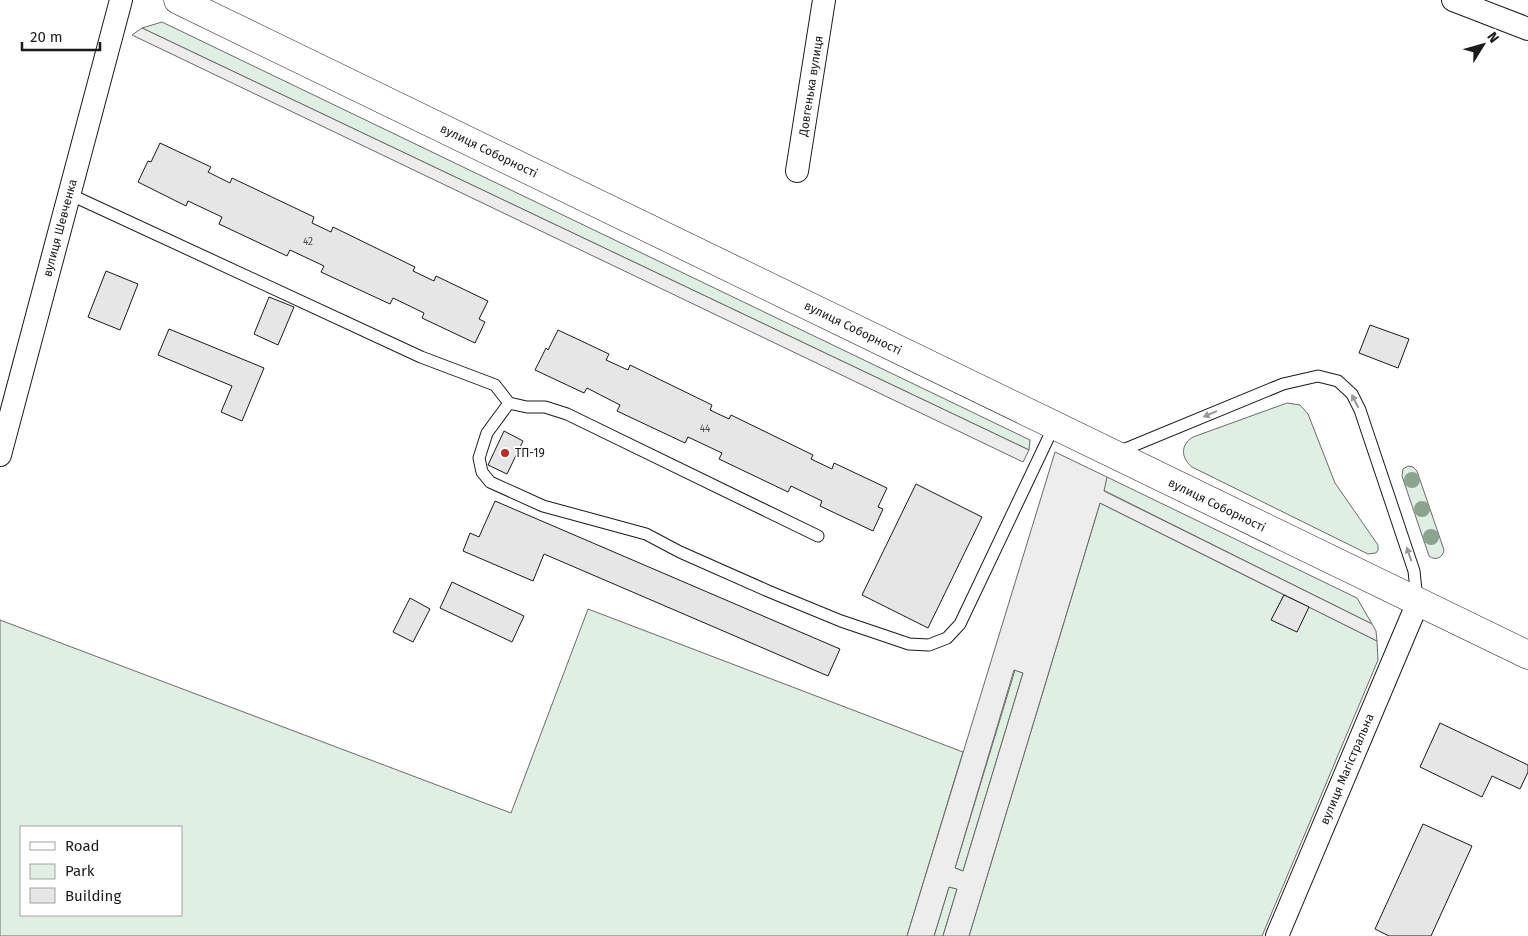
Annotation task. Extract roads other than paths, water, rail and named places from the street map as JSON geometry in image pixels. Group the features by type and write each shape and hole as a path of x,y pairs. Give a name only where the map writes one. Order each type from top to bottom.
{"main road":[{"name":"вулиця Соборності","path":"178,0 1528,655"}],"street":[{"name":"вулиця Шевченка","path":"0,455 121,0"},
{"name":"Довгенька вулиця","path":"797,171 824,0"},
{"path":"1453,0 1528,29"},
{"name":"вулиця Магістральна","path":"1277,936 1418,602"}],"lane":[{"path":"70,194 421,357 495,385 509,403 527,407 544,407 567,414 818,536"},
{"path":"1114,454 1284,384 1318,376 1338,381 1352,394 1360,410 1414,570 1418,602"},
{"path":"509,403 487,433 479,458 482,472 490,482 543,506 646,534 680,552 841,621 910,644 929,645 947,638 960,624 1054,426"}],"place":[{"name":"ТП-19","path":"505,453"}]}
